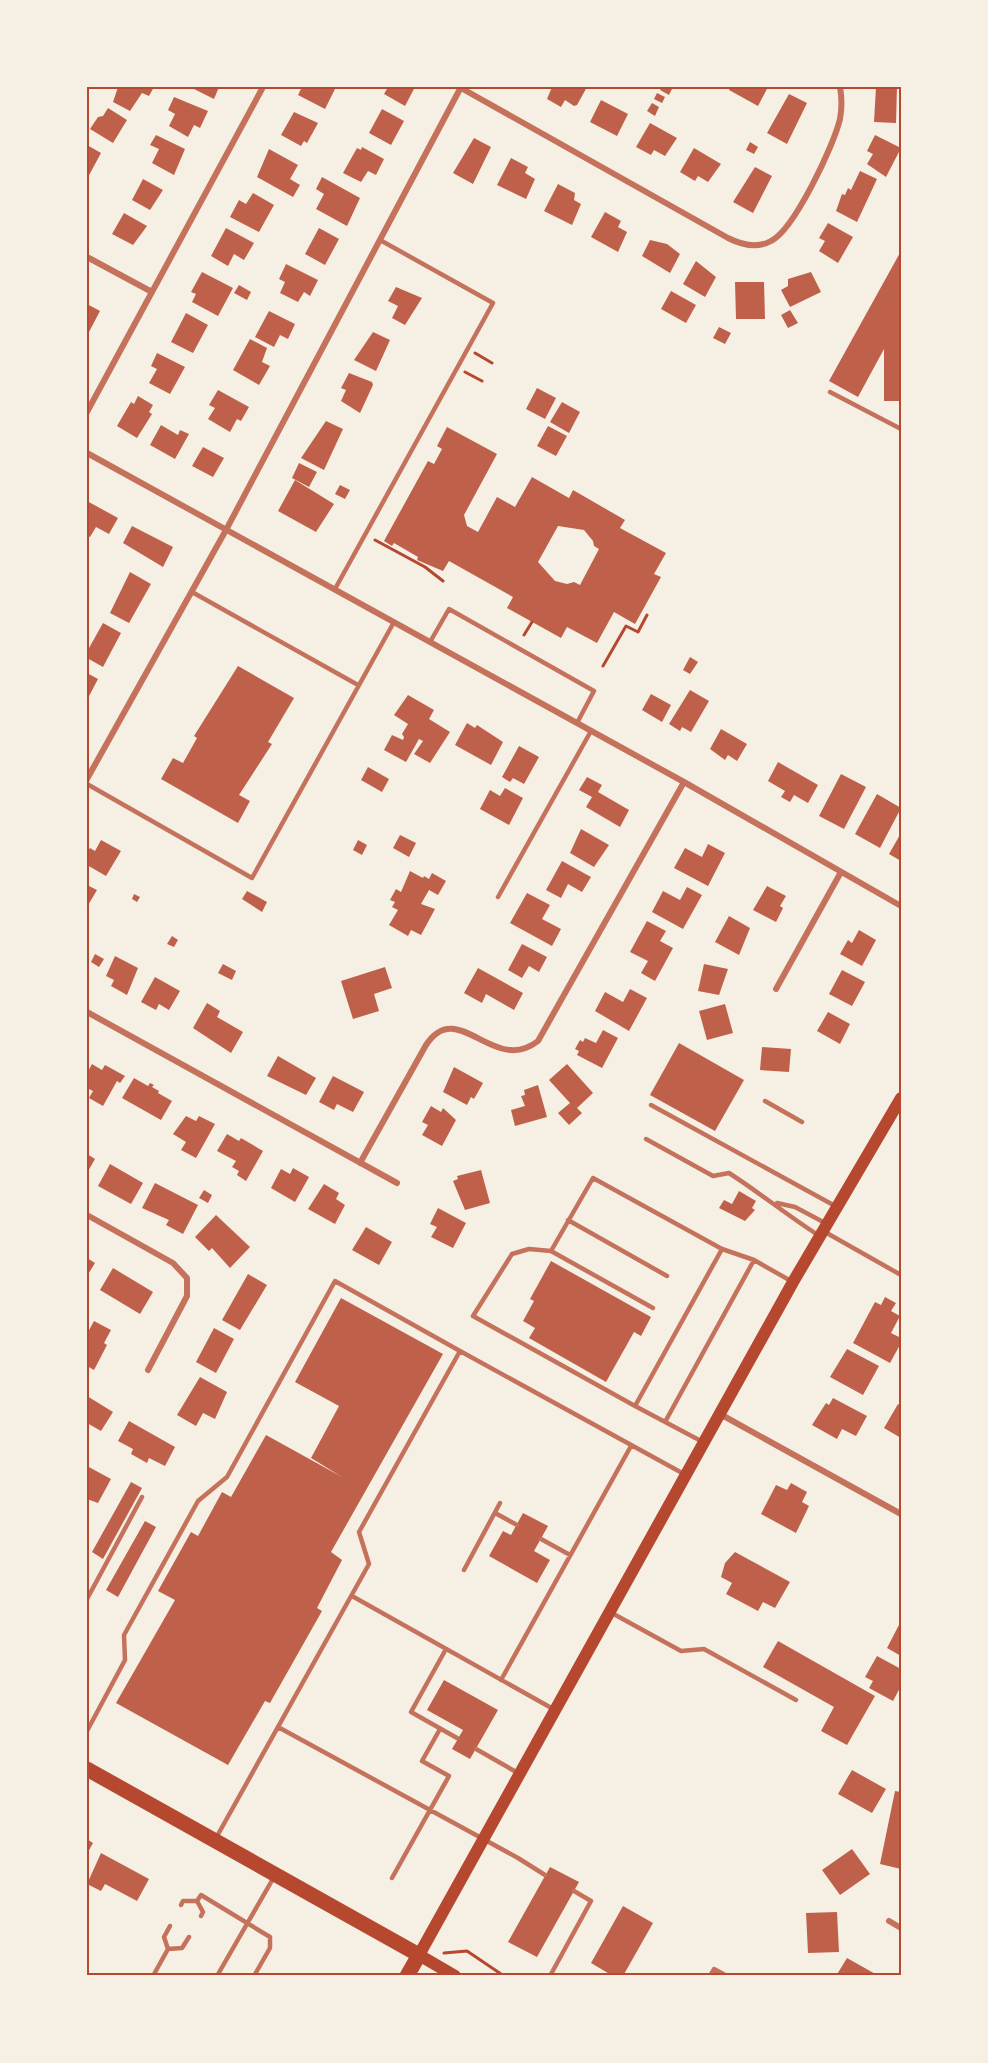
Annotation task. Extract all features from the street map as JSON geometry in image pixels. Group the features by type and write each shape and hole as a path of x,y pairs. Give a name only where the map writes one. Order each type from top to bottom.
{"main road":[{"path":"407,1976 793,1282 901,1098"},
{"path":"87,1769 455,1976"}],"street":[{"path":"87,412 263,87"},
{"path":"87,779 226,530 461,88 728,238 745,245 765,244 774,240 789,226 830,146 841,116 840,87"},
{"path":"87,257 152,292"},
{"path":"87,453 684,782 901,906"},
{"path":"360,1163 426,1045 436,1033 460,1029 505,1051 523,1050 538,1041 684,782"},
{"path":"776,989 841,872"},
{"path":"87,1012 397,1183"},
{"path":"87,1215 173,1263 187,1278 187,1296 148,1370"},
{"path":"720,1414 901,1514"},
{"path":"890,1921 901,1928"}],"lane":[{"path":"334,589 493,303 380,240"},
{"path":"830,392 901,429"},
{"path":"192,592 358,685"},
{"path":"430,642 449,609 594,691 576,723"},
{"path":"87,784 252,878 394,622"},
{"path":"498,897 591,731"},
{"path":"765,1101 802,1122"},
{"path":"651,1105 837,1207"},
{"path":"646,1139 713,1176 729,1173 774,1202 790,1216 823,1230 901,1275"},
{"path":"550,1251 593,1178 722,1249 754,1260 793,1282"},
{"path":"774,1202 795,1207 823,1230"},
{"path":"568,1220 667,1276"},
{"path":"653,1308 550,1251 529,1249 512,1254 473,1316 704,1443"},
{"path":"635,1406 722,1249"},
{"path":"665,1422 754,1260"},
{"path":"87,1731 125,1660 124,1635 198,1501 227,1477 335,1281 686,1475"},
{"path":"215,1840 369,1564 359,1532 460,1351"},
{"path":"501,1680 631,1446"},
{"path":"87,1599 142,1497"},
{"path":"464,1570 501,1503"},
{"path":"495,1513 517,1525"},
{"path":"541,1539 570,1555"},
{"path":"351,1596 555,1710"},
{"path":"610,1612 681,1651 704,1649 796,1701"},
{"path":"446,1649 411,1712 458,1738"},
{"path":"278,1727 545,1875"},
{"path":"392,1878 448,1776 422,1761 440,1729"},
{"path":"476,1749 520,1773"},
{"path":"217,1976 276,1875"},
{"path":"550,1976 591,1901 574,1891"},
{"path":"197,1901 201,1895 270,1936 270,1948 254,1976"},
{"path":"181,1905 183,1901 197,1901"},
{"path":"197,1901 203,1912 201,1916"},
{"path":"153,1976 168,1949 164,1937 170,1926"},
{"path":"168,1949 182,1948 189,1936"},
{"path":"710,1976 714,1969 727,1976"}],"path":[{"path":"468,349 492,363"},
{"path":"458,368 482,381"},
{"path":"375,540 425,567 443,580"},
{"path":"603,666 626,626 638,632 647,615"},
{"path":"524,635 532,622"},
{"path":"419,1955 467,1951 504,1976"}],"building":[{"path":"118,87 154,87 149,96 142,93 130,111 113,102"},
{"path":"190,87 219,87 214,99"},
{"path":"302,87 336,87 325,109 298,95"},
{"path":"388,87 415,87 405,106 384,94"},
{"path":"552,87 587,87 577,105 574,106 565,100 561,107 547,99"},
{"path":"662,87 673,87 669,95 660,90"},
{"path":"730,87 768,87 758,106 729,90"},
{"path":"876,87 897,87 896,123 874,122"},
{"path":"657,93 665,97 662,103 654,99"},
{"path":"789,94 807,103 787,144 767,133"},
{"path":"174,97 208,111 200,128 194,125 188,137 169,126 175,114 168,110"},
{"path":"601,100 628,114 617,136 590,122"},
{"path":"652,103 659,107 655,116 647,111"},
{"path":"108,108 127,120 113,143 90,129"},
{"path":"382,109 404,121 391,145 369,133"},
{"path":"294,112 318,123 307,143 304,141 301,146 281,135"},
{"path":"650,123 677,138 665,156 654,150 651,155 636,147"},
{"path":"156,135 185,149 174,175 152,163 159,149 150,145"},
{"path":"875,135 901,148 886,177 867,164 873,154 867,151"},
{"path":"474,138 491,147 473,184 453,173"},
{"path":"750,142 758,147 754,154 746,150"},
{"path":"87,145 101,153 87,179"},
{"path":"362,147 384,159 376,175 368,171 361,182 343,173 357,148 361,150"},
{"path":"694,148 721,164 708,182 698,176 695,181 680,172"},
{"path":"269,149 298,165 290,179 300,185 293,197 257,177"},
{"path":"511,158 528,167 525,173 535,179 526,199 497,185"},
{"path":"755,167 772,176 753,213 733,202"},
{"path":"860,171 877,179 857,222 836,211 842,194 845,195 848,188 851,190"},
{"path":"322,177 360,198 347,226 316,209 324,194 316,189"},
{"path":"143,179 163,190 150,210 132,200"},
{"path":"558,184 575,193 574,200 581,204 572,225 544,211"},
{"path":"253,193 274,205 259,232 230,217 239,200 246,204"},
{"path":"605,212 621,221 618,227 627,232 618,252 591,237"},
{"path":"124,213 147,226 133,245 112,234"},
{"path":"828,223 853,237 838,263 819,251 825,241 819,238"},
{"path":"226,228 254,243 244,260 234,254 228,266 211,256"},
{"path":"319,228 339,239 325,265 305,254"},
{"path":"650,240 667,244 680,254 670,273 642,256"},
{"path":"901,251 901,401 884,401 884,349 858,397 829,381"},
{"path":"696,261 716,277 705,297 683,284"},
{"path":"286,264 318,280 310,296 304,292 298,302 280,293 285,282 279,279"},
{"path":"202,272 233,288 218,316 192,302 196,294 191,292"},
{"path":"811,272 821,292 790,307 781,290 788,286 788,279"},
{"path":"735,282 764,282 765,319 736,319"},
{"path":"239,285 251,292 247,300 234,293"},
{"path":"396,287 422,298 405,325 392,318 398,306 388,301"},
{"path":"671,291 696,305 686,323 661,309"},
{"path":"87,304 100,311 89,332 87,331"},
{"path":"790,310 798,323 788,328 781,315"},
{"path":"269,311 295,324 288,339 280,335 274,347 255,337"},
{"path":"186,313 208,325 193,353 171,342"},
{"path":"719,327 731,333 725,344 713,338"},
{"path":"373,332 390,340 376,371 354,360"},
{"path":"250,339 267,348 262,362 270,366 259,385 233,370"},
{"path":"157,353 185,367 170,394 149,383 157,369 151,366"},
{"path":"349,373 372,382 373,385 360,413 341,401 346,390 341,388"},
{"path":"537,388 556,398 545,419 526,409"},
{"path":"218,390 249,407 241,421 237,419 230,432 208,419 215,408 209,405"},
{"path":"138,396 153,405 149,412 152,414 137,438 117,426 131,402 134,404"},
{"path":"562,402 580,412 569,433 550,422"},
{"path":"326,421 343,429 324,470 301,458"},
{"path":"161,425 178,435 180,430 189,434 175,459 150,445"},
{"path":"548,426 567,436 556,456 537,446"},
{"path":"447,427 497,454 464,515 467,526 478,532 497,497 515,507 532,477 569,498 573,490 625,520 620,528 666,553 654,574 661,577 635,624 614,612 597,643 567,627 561,638 507,608 513,597 449,561 443,571 417,560 418,557 394,543 392,546 384,541 428,461 434,464 442,449 437,446","holes":["558,526 584,530 593,541 594,546 599,549 580,585 574,582 567,584 555,581 538,562"]},
{"path":"203,447 224,458 213,477 192,466"},
{"path":"299,463 317,472 309,487 292,478"},
{"path":"295,480 334,504 316,532 278,511"},
{"path":"340,485 350,490 345,499 335,494"},
{"path":"87,501 118,518 109,534 96,527 90,537 87,536"},
{"path":"132,526 173,547 163,567 123,543"},
{"path":"130,572 151,584 129,623 110,613"},
{"path":"103,623 121,633 103,667 87,658 87,647 89,648"},
{"path":"690,657 698,662 690,674 683,670"},
{"path":"238,666 294,698 268,742 272,744 239,795 250,801 238,823 161,779 173,758 183,763 197,738 194,736"},
{"path":"87,673 98,679 87,700"},
{"path":"690,690 709,701 691,732 682,727 680,731 669,724"},
{"path":"651,694 671,705 662,722 642,710"},
{"path":"408,695 434,710 429,719 450,732 430,763 414,754 423,741 419,739 406,762 384,750 392,735 403,740 402,734 408,724 394,715"},
{"path":"467,723 475,728 477,725 503,742 491,765 455,745"},
{"path":"721,729 747,744 737,761 728,755 725,760 710,749"},
{"path":"519,746 539,757 524,784 513,778 510,782 502,777"},
{"path":"778,762 818,785 808,803 794,795 790,802 781,797 785,791 768,781"},
{"path":"368,767 389,779 382,792 361,780"},
{"path":"841,774 866,787 844,829 819,816"},
{"path":"587,777 602,785 598,792 629,810 620,827 586,807 592,797 579,790"},
{"path":"505,788 523,798 509,825 480,809 490,790 500,796"},
{"path":"877,794 901,808 880,848 855,834"},
{"path":"581,829 609,845 594,867 570,853"},
{"path":"901,833 901,861 889,854"},
{"path":"400,835 416,843 409,857 393,848"},
{"path":"101,840 121,851 106,876 87,865 87,852 90,848 95,851"},
{"path":"358,840 367,845 362,855 353,850"},
{"path":"708,844 725,853 708,886 674,868 685,848 702,857"},
{"path":"562,861 591,877 582,892 568,884 561,898 546,890"},
{"path":"410,871 429,879 432,873 446,881 438,895 429,890 421,904 435,909 421,935 411,930 408,936 389,925 398,910 392,907 395,902 390,900 396,889 401,892"},
{"path":"87,885 97,890 87,907"},
{"path":"767,886 786,896 780,906 783,908 776,922 753,910"},
{"path":"687,887 702,895 683,929 652,912 663,891 680,900"},
{"path":"247,891 267,902 262,912 242,899"},
{"path":"527,893 550,905 542,919 561,929 552,946 510,923"},
{"path":"134,894 140,897 137,902 132,899"},
{"path":"729,916 750,928 739,955 715,942"},
{"path":"647,921 666,931 660,941 673,948 655,981 641,973 648,961 630,952"},
{"path":"859,930 876,940 862,966 840,954 848,940 852,943"},
{"path":"172,936 178,940 174,947 167,944"},
{"path":"522,944 547,957 539,972 529,966 522,978 508,970"},
{"path":"95,954 104,959 99,967 91,962"},
{"path":"115,956 138,968 127,995 111,986 114,980 106,976"},
{"path":"223,964 236,971 232,980 218,973"},
{"path":"704,964 728,969 719,995 698,991"},
{"path":"385,967 392,988 374,994 379,1011 353,1019 341,981"},
{"path":"478,968 523,993 514,1010 486,994 482,1003 464,993"},
{"path":"842,970 865,982 852,1006 829,994"},
{"path":"155,977 180,991 169,1010 159,1004 156,1010 141,1002"},
{"path":"630,989 647,998 629,1031 595,1011 605,992 623,1002"},
{"path":"207,1003 220,1011 217,1017 243,1032 231,1053 193,1028"},
{"path":"725,1004 733,1033 707,1040 699,1011"},
{"path":"828,1012 850,1024 840,1044 817,1031"},
{"path":"603,1030 618,1038 602,1068 577,1055 579,1051 575,1049 580,1040 583,1042 585,1038 596,1043"},
{"path":"679,1043 744,1080 715,1131 650,1095"},
{"path":"762,1047 791,1049 789,1072 760,1070"},
{"path":"278,1056 316,1078 306,1095 267,1076"},
{"path":"92,1064 102,1070 105,1065 125,1076 120,1083 117,1081 103,1106 89,1098 93,1091 87,1088 87,1073"},
{"path":"567,1064 593,1093 577,1108 582,1113 569,1125 558,1113 570,1103 549,1080"},
{"path":"454,1067 483,1083 474,1099 471,1097 467,1105 443,1092"},
{"path":"333,1076 364,1092 353,1112 337,1104 334,1110 319,1102"},
{"path":"134,1078 148,1086 150,1083 154,1085 152,1087 159,1091 158,1093 172,1101 161,1120 122,1098"},
{"path":"538,1085 547,1117 515,1126 511,1110 525,1106 521,1096 525,1095 524,1090"},
{"path":"431,1106 441,1112 443,1108 456,1120 442,1146 422,1135 428,1125 422,1122"},
{"path":"186,1116 196,1121 199,1116 215,1124 196,1158 181,1150 186,1142 173,1134"},
{"path":"227,1134 239,1141 241,1138 263,1151 246,1181 237,1175 239,1171 232,1167 236,1161 217,1151"},
{"path":"87,1154 95,1159 87,1173"},
{"path":"110,1164 143,1183 131,1204 98,1186"},
{"path":"293,1168 309,1177 295,1202 271,1188 281,1169 290,1174"},
{"path":"481,1170 490,1203 465,1210 453,1181 458,1179 457,1176"},
{"path":"155,1183 198,1205 183,1234 166,1225 169,1220 142,1208"},
{"path":"324,1184 339,1193 336,1199 345,1205 335,1224 308,1209"},
{"path":"204,1190 212,1195 208,1203 199,1198"},
{"path":"739,1191 756,1201 752,1208 755,1210 745,1221 719,1208 724,1200 732,1204"},
{"path":"438,1208 466,1223 453,1248 431,1237 437,1227 430,1224"},
{"path":"216,1215 250,1247 230,1268 212,1248 209,1251 195,1237"},
{"path":"366,1227 392,1242 379,1265 352,1250"},
{"path":"87,1258 95,1263 87,1276"},
{"path":"551,1261 651,1317 641,1336 634,1332 606,1382 529,1338 535,1328 523,1321 534,1301 530,1299"},
{"path":"113,1268 153,1292 140,1314 100,1290"},
{"path":"248,1274 267,1285 240,1330 222,1320"},
{"path":"885,1297 896,1303 891,1311 900,1316 891,1333 901,1338 901,1343 890,1363 853,1343 875,1302 881,1305"},
{"path":"341,1298 443,1354 331,1552 342,1560 317,1608 322,1611 270,1703 265,1701 228,1765 116,1703 175,1600 158,1591 191,1532 198,1536 222,1492 231,1497 266,1435 342,1477 311,1458 339,1406 295,1382"},
{"path":"94,1321 111,1330 104,1343 107,1345 94,1370 87,1366 87,1334"},
{"path":"214,1328 234,1339 216,1373 196,1362"},
{"path":"847,1349 879,1366 863,1395 830,1377"},
{"path":"200,1377 227,1392 215,1419 203,1413 196,1426 177,1415"},
{"path":"87,1396 113,1412 101,1431 87,1423"},
{"path":"833,1398 867,1416 856,1436 842,1429 837,1439 812,1425 826,1403 829,1405"},
{"path":"898,1404 901,1406 901,1438 884,1428"},
{"path":"129,1421 175,1447 165,1466 149,1458 147,1463 131,1454 133,1449 118,1441"},
{"path":"87,1466 111,1479 98,1503 87,1499"},
{"path":"131,1482 142,1488 103,1559 92,1552"},
{"path":"791,1483 807,1492 802,1502 809,1506 796,1533 761,1514 776,1485 787,1490"},
{"path":"523,1513 548,1526 534,1551 550,1560 537,1583 489,1556 503,1531 511,1535"},
{"path":"145,1521 156,1527 118,1597 106,1590"},
{"path":"735,1552 790,1582 775,1608 763,1602 758,1611 726,1594 732,1583 721,1577 725,1563"},
{"path":"901,1621 901,1656 887,1648"},
{"path":"778,1641 875,1696 847,1745 821,1731 834,1707 763,1667"},
{"path":"877,1656 901,1669 901,1686 893,1701 869,1688 873,1681 865,1677"},
{"path":"444,1680 498,1710 470,1759 452,1749 463,1730 427,1710"},
{"path":"852,1770 886,1789 872,1813 838,1794"},
{"path":"895,1791 901,1792 901,1869 880,1864"},
{"path":"87,1839 93,1843 87,1854"},
{"path":"852,1849 870,1874 840,1895 822,1870"},
{"path":"101,1853 149,1879 137,1901 105,1884 101,1891 87,1884"},
{"path":"550,1867 579,1882 537,1957 508,1942"},
{"path":"623,1906 653,1923 623,1976 613,1976 591,1963"},
{"path":"837,1912 839,1952 808,1953 806,1913"},
{"path":"847,1958 879,1976 836,1976"}]}
